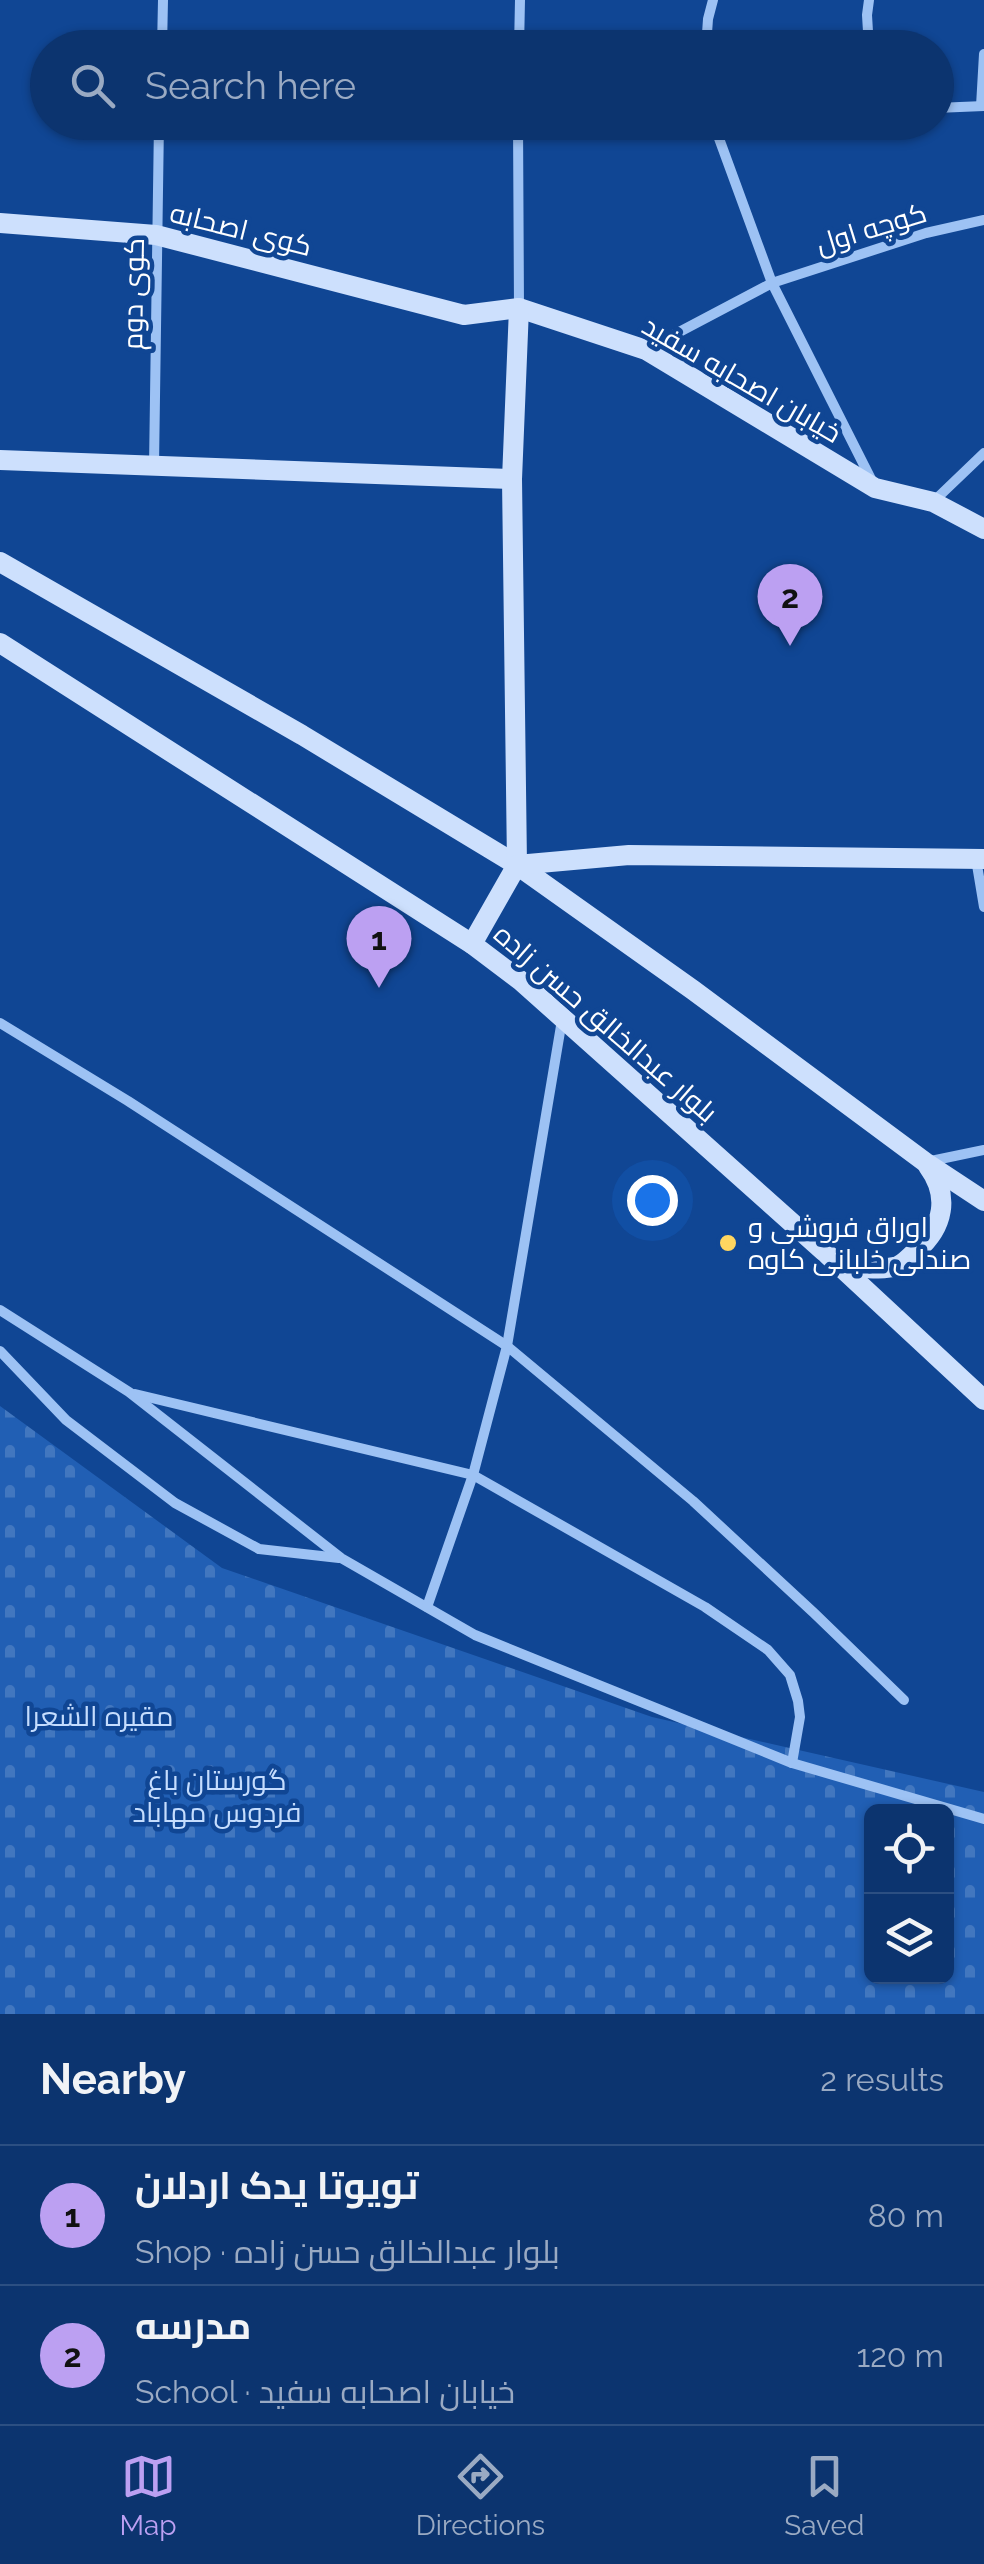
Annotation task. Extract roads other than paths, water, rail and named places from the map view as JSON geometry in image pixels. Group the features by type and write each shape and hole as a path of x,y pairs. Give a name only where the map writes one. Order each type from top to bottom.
{"street":[{"path":"162,30 163,0"},
{"path":"519,30 520,0"},
{"path":"707,30 713,0"},
{"path":"867,30 869,0"},
{"path":"954,107 982,106 984,54"},
{"name":"کوی دوم","path":"154,466 159,140"},
{"path":"472,944 516,865 512,478 519,308 518,140"},
{"path":"720,140 772,284 875,488"},
{"name":"کوچه اول","path":"646,350 772,284 926,233 984,220"},
{"name":"کوی اصحابه","path":"0,222 156,235 464,314"},
{"name":"خیابان اصحابه سفید","path":"464,314 519,308 646,350 875,488 933,502 984,529"},
{"path":"933,502 984,454"},
{"path":"0,460 512,478"},
{"path":"0,562 516,865 984,1201"},
{"name":"بلوار عبدالخالق حسن زاده","path":"0,643 472,944 521,981 984,1400"},
{"path":"516,865 629,855 980,859 984,908"},
{"path":"426,1607 473,1475 507,1346 562,1018"},
{"path":"0,1023 160,1121 507,1346 693,1501 904,1700"},
{"path":"925,1162 984,1150"},
{"path":"841,1267 900,1265 930,1238 940,1217 940,1194 937,1178 925,1162"},
{"path":"0,1310 129,1392 341,1558 475,1635 792,1763 984,1819"},
{"path":"0,1351 66,1420 175,1503 259,1549 341,1558"},
{"path":"129,1392 473,1475 706,1607 768,1650 790,1675 798,1701 800,1717 792,1763"}],"place":[{"name":"مدرسه","path":"790,646"},
{"name":"تویوتا یدک اردلان","path":"379,988"},
{"name":"اوراق فروشی و صندلی خلبانی کاوه","path":"728,1243"}],"park label":[{"name":"مقیره الشعرا","path":"99,1716"},
{"name":"گورستان باغ فردوس مهاباد","path":"217,1796"}]}
